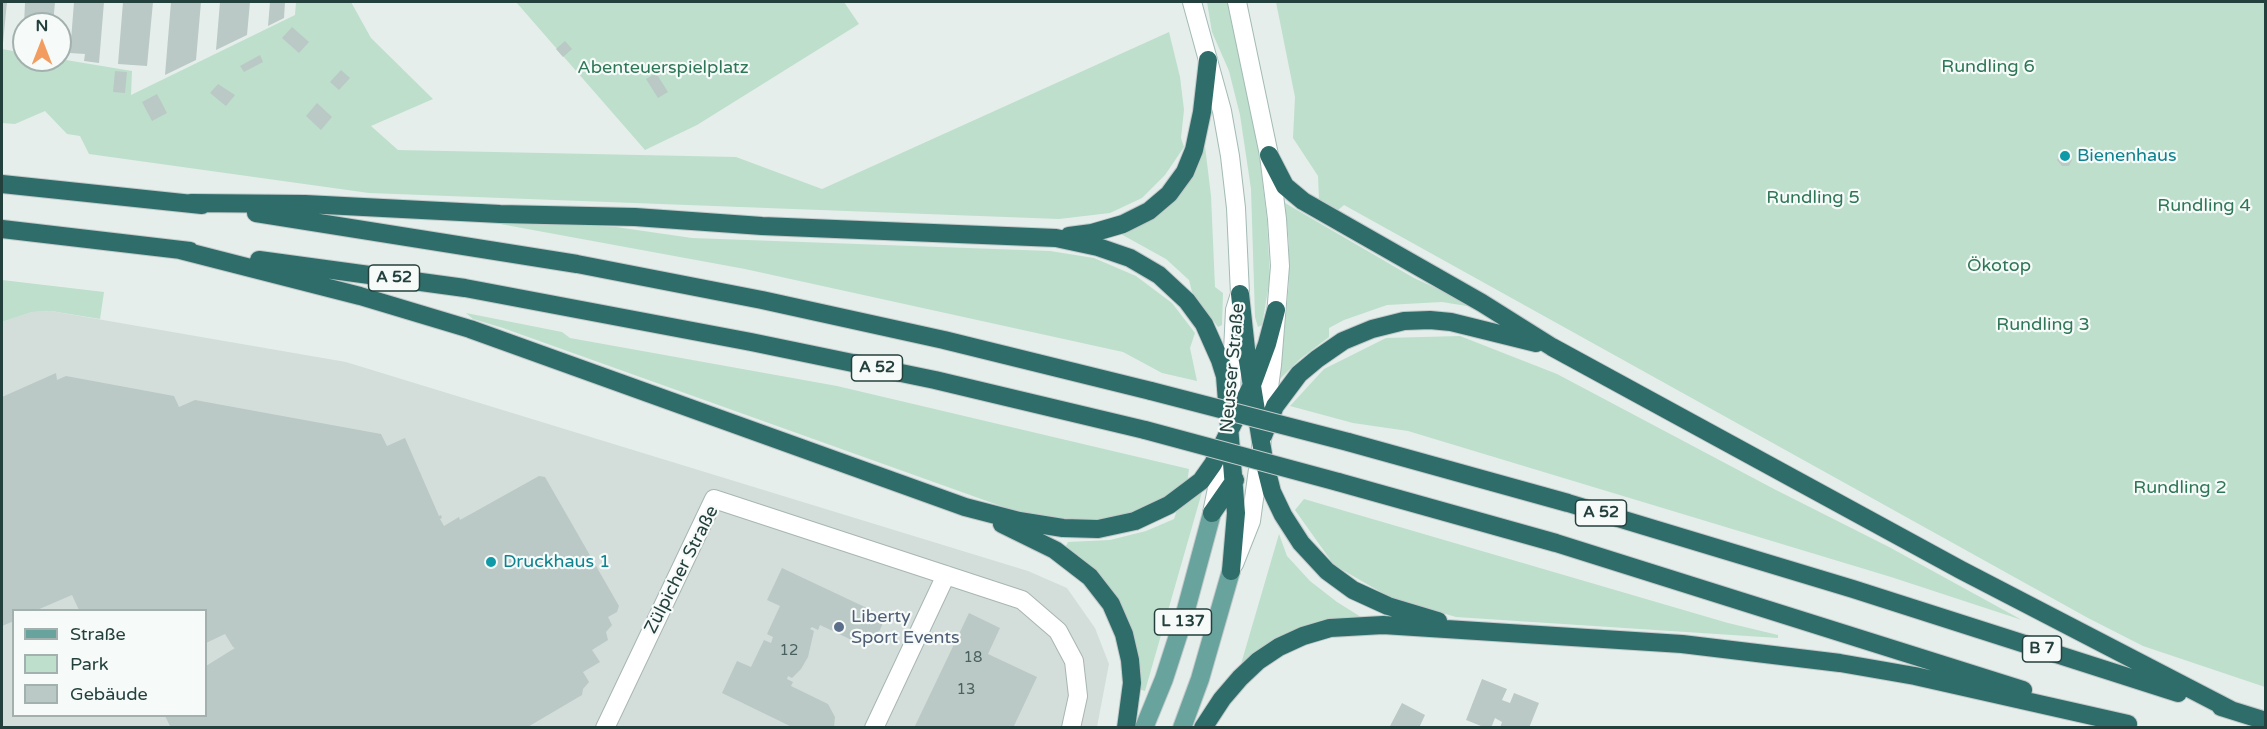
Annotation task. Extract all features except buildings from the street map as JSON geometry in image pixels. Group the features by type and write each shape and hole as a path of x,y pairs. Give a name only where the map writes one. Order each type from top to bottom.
{"highway":[{"path":"1056,238 1092,233 1124,224 1149,211 1169,194 1185,172 1194,150 1202,112 1208,60"},
{"path":"1269,155 1285,186 1303,201 1482,303 1552,347 1961,570 2231,710"},
{"name":"A 52","path":"2,184 191,203 365,229 577,264 762,300 944,340 1348,442 1568,503 1853,589"},
{"path":"191,203 305,204 500,214 635,217 762,226 1056,238 1098,247 1130,258 1158,275 1187,301 1204,324 1225,375 1236,513 1231,571"},
{"name":"A 52","path":"2,229 465,288 935,380 1144,430 1338,482 1556,543 1841,631"},
{"path":"180,250 360,296 470,329 965,507 1019,521 1063,528 1098,529 1135,521 1169,505 1202,482 1252,385 1276,310"},
{"path":"1240,294 1267,475 1283,515 1301,543 1327,571 1353,590 1388,606 1469,629"},
{"path":"1212,513 1262,439 1275,406 1299,374 1343,341 1372,329 1404,321 1430,320 1450,321 1552,347"},
{"path":"965,507 1055,550 1090,577 1111,604 1124,634 1130,660 1132,683 1126,728"},
{"name":"B 7","path":"1853,589 2265,721"},
{"path":"1203,728 1239,678 1258,661 1279,647 1303,636 1330,628 1356,625 1469,629 1682,644 1840,663 1916,676 2134,726"},
{"name":"B 7","path":"1841,631 2134,726"}],"main road":[{"name":"Neusser Straße","path":"1144,728 1164,679 1184,617 1212,513 1229,430 1235,310 1240,294 1236,208 1230,156 1222,111 1192,2"},
{"name":"Neusser Straße","path":"1182,728 1200,679 1231,571 1251,521 1272,365 1280,266 1269,155 1237,2"},
{"path":"1244,32 1251,2"},
{"name":"Zülpicher Straße","path":"605,728 714,500 946,575"},
{"path":"874,728 946,575 1022,600 1059,632 1074,661 1078,696 1071,728"}],"shaded area":[{"path":"51,311 346,362 1028,571 1067,588 1095,628 1109,664 1097,727 2,727 2,322 32,312"}],"green space":[{"path":"296,2 351,2 371,38 433,99 371,126 398,150 736,157 822,189 1169,32 1180,77 1184,110 1181,138 1184,147 1165,175 1142,198 1110,213 1059,219 369,193 89,154 80,136 67,134 45,111 15,124 2,123 2,49 12,51 12,72 72,72 72,61 132,71 131,95 295,15"},
{"name":"Abenteuerspielplatz","path":"516,2 844,2 859,24 697,125 645,150"},
{"path":"1207,2 1228,2 1235,24 1256,126 1267,220 1270,278 1262,325 1258,327 1255,317 1251,189 1240,115 1229,71 1212,32"},
{"name":"Ökotop","path":"1276,2 2265,2 2265,687 2143,646 2088,618 1344,205 1338,210 1319,199 1318,176 1293,138 1295,97"},
{"path":"1205,146 1211,196 1215,287 1223,293 1222,325 1218,327 1192,292 1189,280 1166,259 1119,233 1145,223 1176,197 1198,166"},
{"path":"1285,203 1414,278 1479,308 1442,302 1387,305 1344,320 1329,328 1329,337 1300,359 1280,379 1289,282 1289,244"},
{"path":"473,219 616,227 692,238 1050,251 1094,258 1136,276 1172,303 1195,333 1190,348 1197,381 1162,373 1123,352 745,269"},
{"path":"2,280 104,292 100,319 51,311 32,312 2,322"},
{"path":"466,313 562,332 570,338 837,386 1189,469 1187,484 1154,504 1132,513 1102,519 1053,519 1012,510 473,319"},
{"path":"1460,336 1557,374 1889,547 2022,620 1891,577 1408,431 1353,423 1290,406 1324,369 1386,338"},
{"path":"1202,492 1145,691 1138,689 1138,665 1134,637 1119,601 1065,548 1068,542 1110,540 1146,531 1174,519 1177,510"},
{"path":"1304,499 1728,623 1778,635 1778,638 1456,617 1391,598 1334,565 1295,510"},
{"path":"1279,534 1287,556 1310,581 1361,617 1336,620 1271,643 1241,664"}],"place":[{"name":"Bienenhaus","path":"2065,156"},
{"name":"Druckhaus 1","path":"491,562"},
{"name":"Liberty Sport Events","path":"839,627"}],"park label":[{"name":"Rundling 6","path":"1988,67"},
{"name":"Rundling 5","path":"1813,198"},
{"name":"Rundling 4","path":"2204,206"},
{"name":"Rundling 3","path":"2043,325"},
{"name":"Rundling 2","path":"2180,488"}]}
